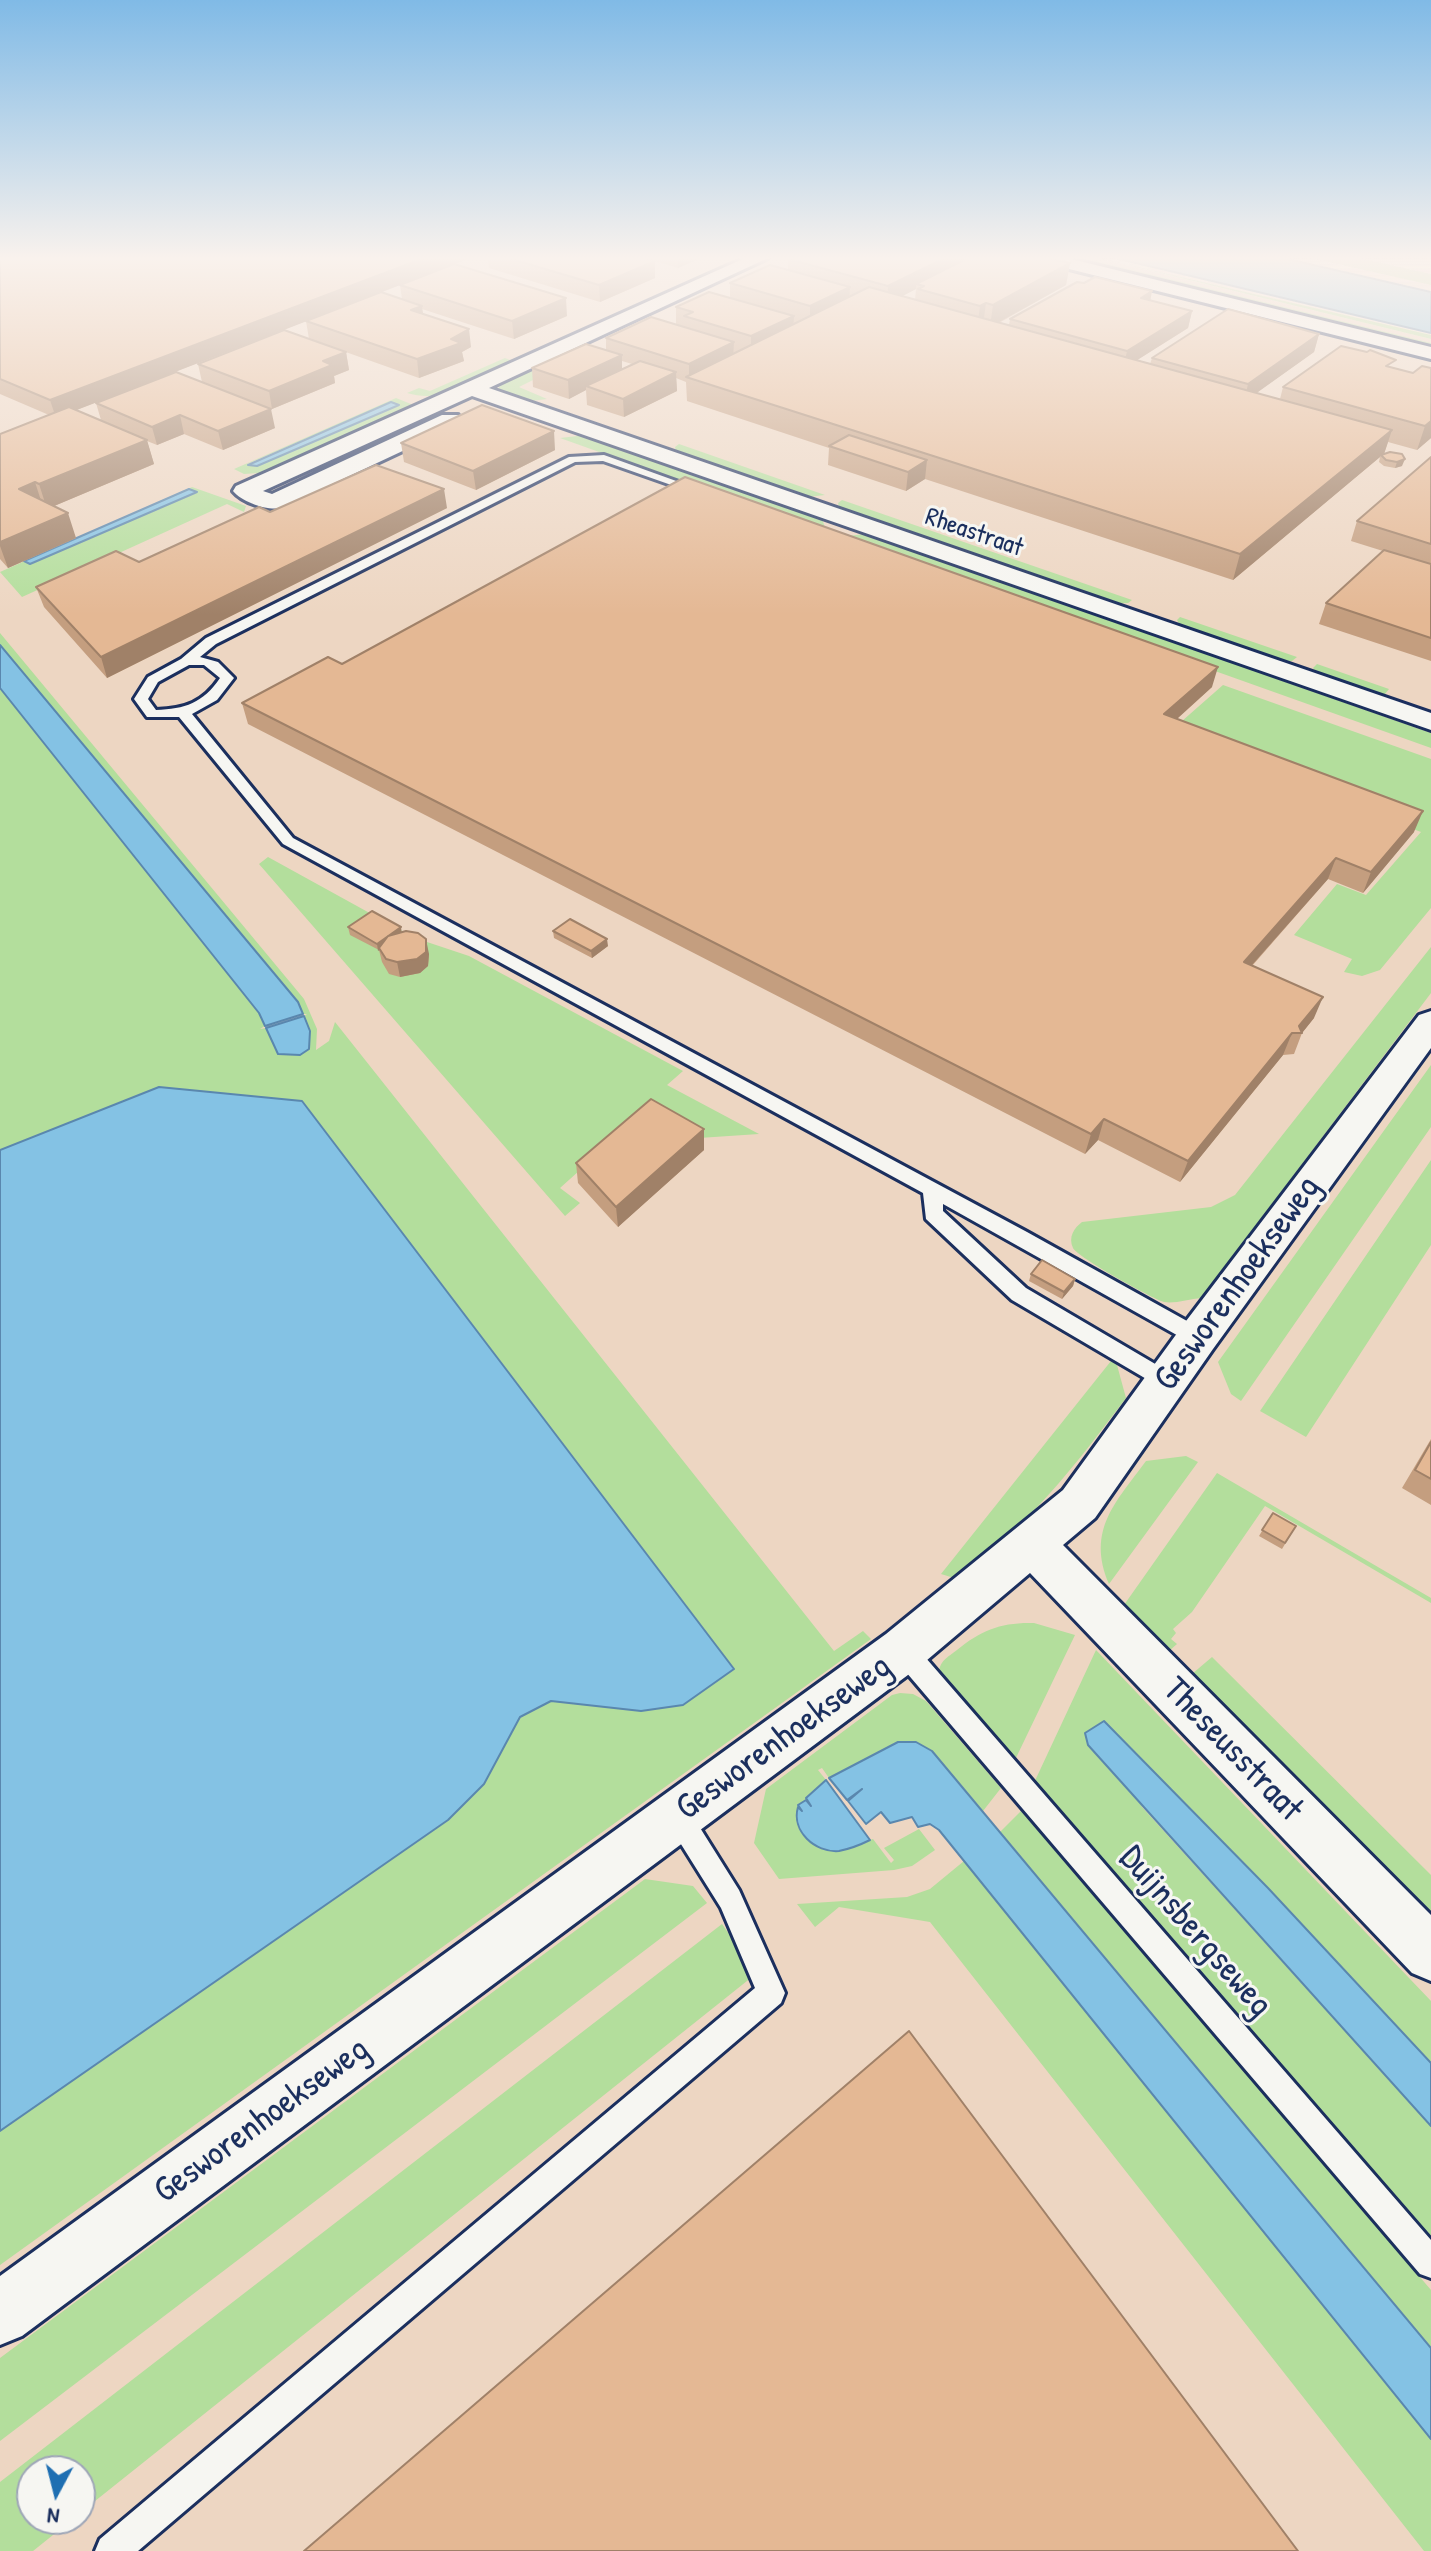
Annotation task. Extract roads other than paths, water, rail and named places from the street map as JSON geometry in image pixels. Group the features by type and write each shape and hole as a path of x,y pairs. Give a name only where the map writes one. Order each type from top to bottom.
{"street":[{"path":"497,377 244,491 273,503 498,398"},
{"name":"Rheastraat","path":"471,389 1431,722"},
{"name":"Gesworenhoekseweg","path":"0,2314 903,1650 1079,1504 1198,1337 1431,1023"},
{"name":"Theseusstraat","path":"1033,1545 1431,1954"}],"lane":[{"path":"184,662 201,659 214,662 227,678 214,700 184,714 152,714 141,699 145,686 155,676 184,662 211,641 573,459 604,458 708,495"},
{"path":"184,714 288,841 1198,1337"},
{"path":"933,1192 933,1214 1019,1294 1167,1381"},
{"name":"Duijnsbergseweg","path":"903,1650 1431,2263"},
{"path":"112,2551 771,1993 730,1899 678,1816"}],"water":[{"path":"391,402 399,405 257,466 248,465"},
{"path":"189,489 197,492 30,564 24,561"},
{"path":"0,645 298,1002 303,1014 265,1026 259,1013 0,688"},
{"path":"304,1016 310,1031 309,1049 300,1055 278,1054 266,1028"},
{"path":"159,1087 302,1101 734,1669 683,1705 641,1711 551,1701 520,1717 484,1784 448,1820 0,2131 0,1150"},
{"path":"1104,1721 1268,1888 1431,2063 1431,2126 1088,1745 1085,1733"},
{"path":"898,1742 916,1742 932,1751 1431,2348 1431,2439 939,1830 930,1824 918,1827 912,1817 890,1823 881,1812 866,1824 848,1801 862,1789 847,1800 829,1778"},
{"path":"826,1780 870,1840 847,1849 830,1851 807,1839 798,1824 798,1807 802,1811 798,1805 806,1800 811,1806 806,1798"}]}
